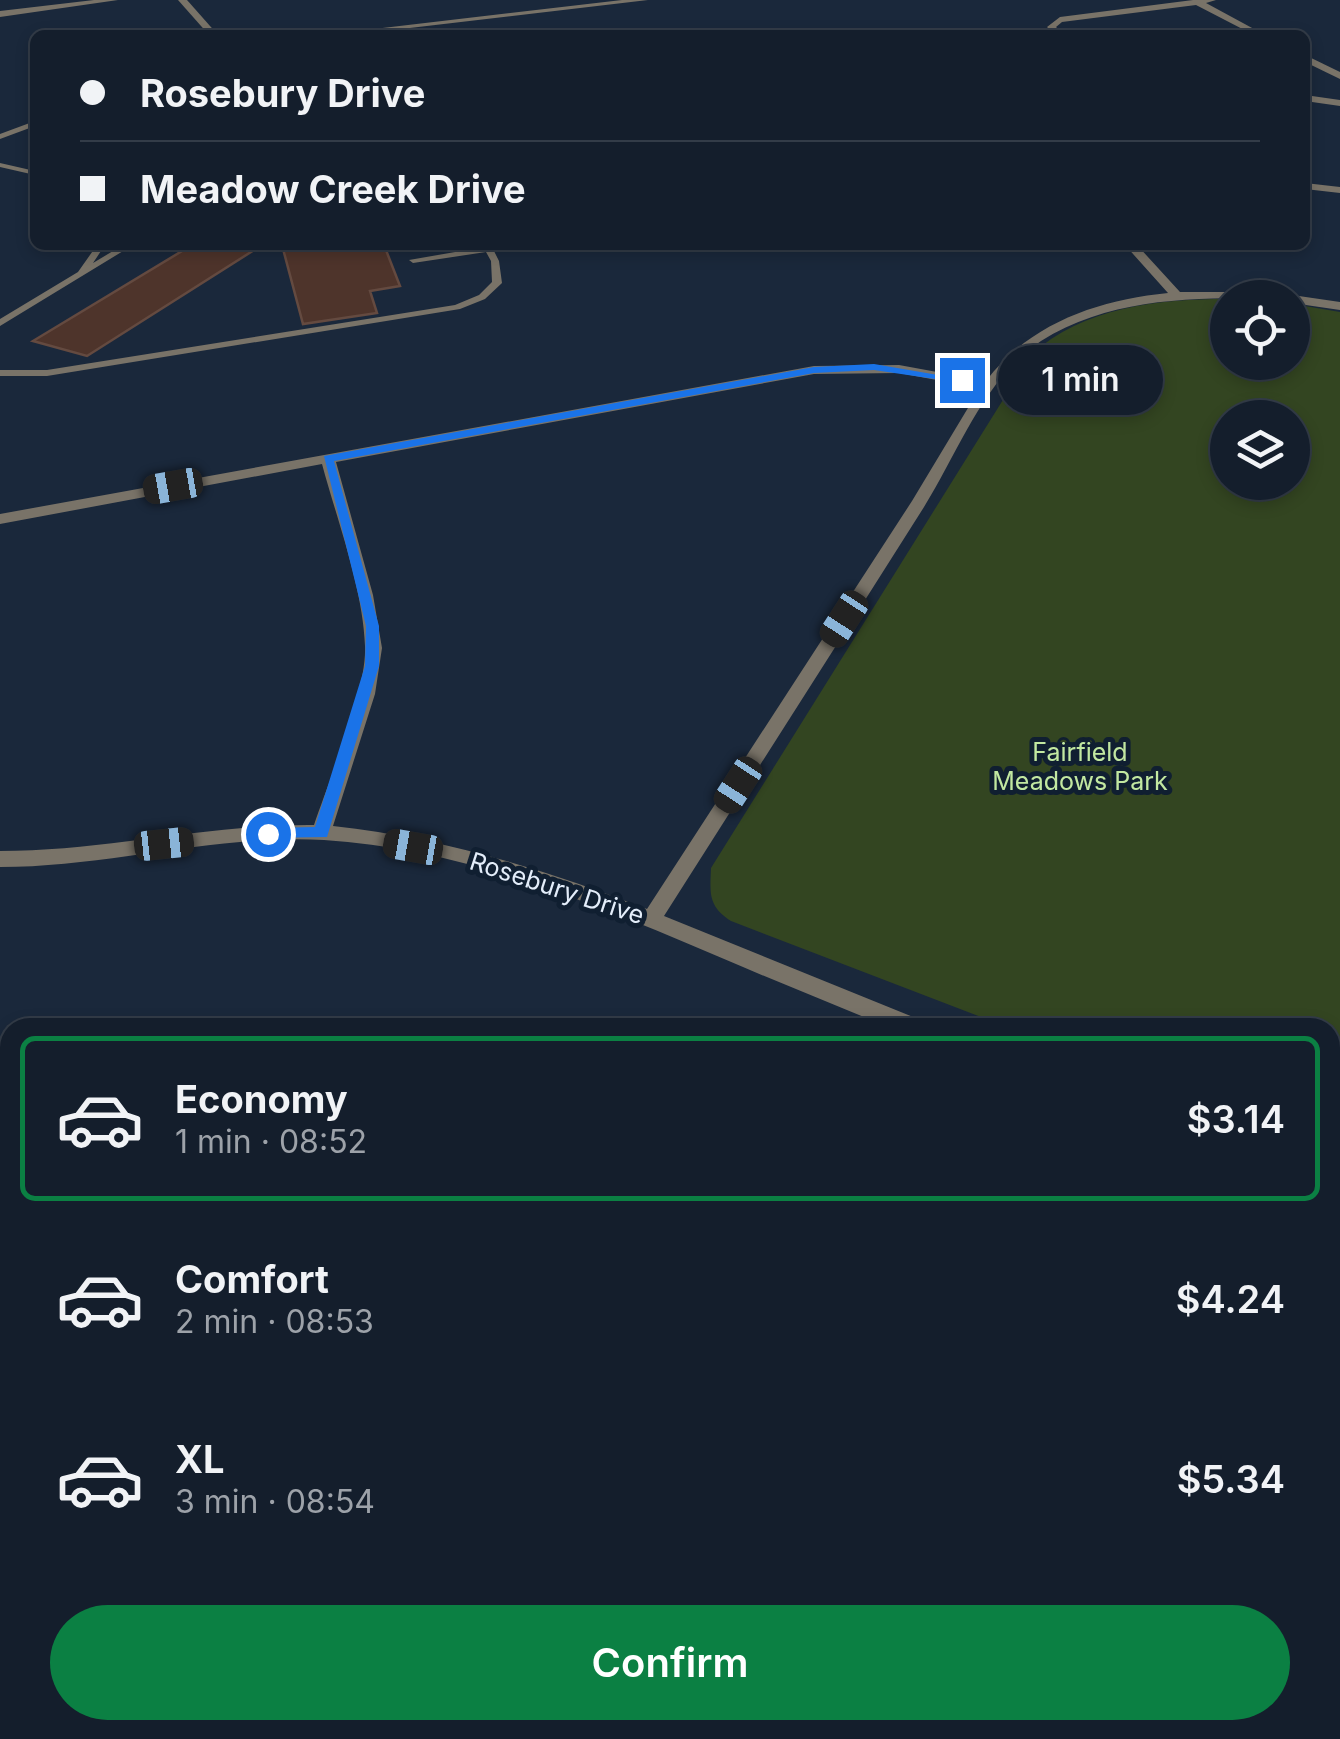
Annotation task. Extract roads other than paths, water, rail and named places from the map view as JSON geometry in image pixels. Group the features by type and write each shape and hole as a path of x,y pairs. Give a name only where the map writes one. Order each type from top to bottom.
{"street":[{"path":"0,14 114,0"},
{"path":"182,0 209,30"},
{"path":"371,30 644,0"},
{"path":"1054,30 1051,27 1060,20 1212,0"},
{"path":"1196,2 1251,30"},
{"path":"1078,8 1092,15"},
{"path":"1310,61 1340,76"},
{"path":"1310,99 1340,102"},
{"path":"1310,187 1340,190"},
{"path":"1135,250 1176,296"},
{"path":"652,918 919,503 987,386 1018,352 1068,322 1104,309 1176,296 1210,297"},
{"path":"1310,302 1340,306"},
{"path":"0,519 814,370 899,370 987,386"},
{"path":"321,833 366,694 374,648 366,595 328,458"},
{"name":"Rosebury Drive","path":"0,859 34,861 193,840 321,833 446,853 517,871 652,918 891,1018"}],"lane":[{"path":"0,137 30,125"},
{"path":"0,165 30,173"},
{"path":"80,276 98,250"},
{"path":"0,323 121,250"},
{"path":"413,260 471,250"},
{"path":"0,373 47,373 457,307 482,296 496,282 489,250"}],"park label":[{"name":"Fairfield Meadows Park","path":"1080,766"}]}
